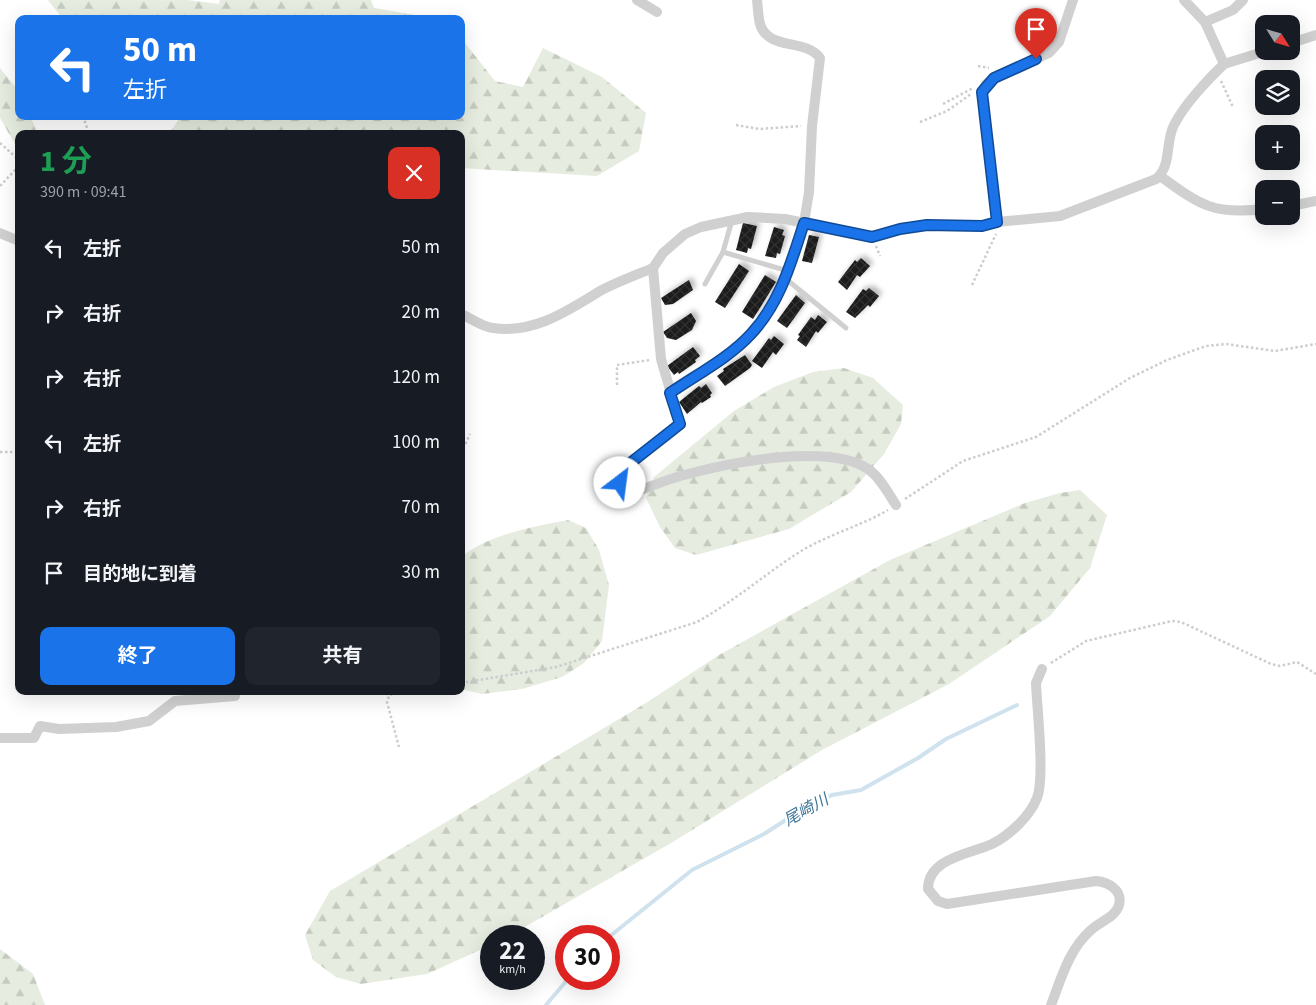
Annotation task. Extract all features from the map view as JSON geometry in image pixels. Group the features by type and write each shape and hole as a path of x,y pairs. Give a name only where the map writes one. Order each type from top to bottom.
{"street":[{"path":"637,0 658,12"},
{"path":"757,0 760,25 768,36 774,40 810,49 820,58 812,126 810,192 804,223"},
{"path":"997,222 984,88 1049,52 1059,42 1073,0"},
{"path":"1184,0 1205,22 1220,67"},
{"path":"1205,22 1233,10 1243,0"},
{"path":"1300,40 1316,35"},
{"path":"896,505 868,468 840,458 818,454 742,462 688,474 638,491 626,490 620,483 619,475 680,424 661,360 654,268 663,253 684,234 701,227 732,219 776,219 872,237 900,229 927,225 982,226 997,222 1060,216 1127,192 1160,176 1166,166 1174,125 1220,67 1255,55"},
{"path":"1160,176 1200,202 1217,210 1255,210"},
{"path":"1300,204 1316,201"},
{"path":"0,233 15,239"},
{"path":"465,316 491,328 511,329 532,326 577,307 601,291 654,268"},
{"path":"1042,669 1036,683 1040,788 1032,809 1003,837 943,863 930,876 928,888 933,898 947,904 1096,881 1112,886 1119,895 1119,906 1112,915 1088,932 1078,945 1070,958 1051,1005"},
{"path":"0,738 34,738 40,726 59,729 116,727 149,720 175,701 236,696"}],"lane":[{"path":"705,284 723,252 732,219"},
{"path":"670,393 752,334 786,279 804,223"},
{"path":"723,252 788,271"},
{"path":"786,279 846,328"}],"path":[{"path":"1220,67 1233,107"},
{"path":"943,104 966,91 984,88"},
{"path":"920,122 947,111 973,92 984,88"},
{"path":"736,125 759,129 812,126"},
{"path":"0,143 15,156"},
{"path":"0,186 15,170"},
{"path":"972,285 996,234 997,222"},
{"path":"617,385 617,365 661,360"},
{"path":"465,444 470,434"},
{"path":"0,452 15,452"},
{"path":"1042,669 1086,641 1172,621 1191,624 1271,664 1280,666 1298,662 1316,674"},
{"path":"390,695 387,702 399,748"}],"green space":[{"path":"48,0 187,0 219,4 220,0 371,0 374,8 416,15 60,15"},
{"path":"465,43 495,81 523,87 543,48 602,77 646,113 639,151 597,176 465,168 465,130 172,130 178,120 465,120"},
{"path":"0,68 15,87 15,120 32,120 36,129 15,130 15,144 0,118"},
{"path":"844,368 873,378 903,405 901,424 884,454 851,492 789,529 696,555 675,548 660,527 646,498 654,477 734,411 774,387 813,372"},
{"path":"1080,490 1107,515 1090,568 1050,616 949,684 822,750 671,843 528,925 480,925 480,950 427,974 361,984 336,977 313,960 305,935 330,891 646,703 719,655 890,560 1025,503 1060,493"},
{"path":"568,520 586,528 599,550 609,585 602,641 584,663 562,677 522,689 482,694 465,690 465,554 485,542 526,529"},
{"path":"0,949 33,974 45,1005 0,1005"}],"building":[{"path":"743,223 757,226 751,249 748,248 747,253 736,250"},
{"path":"774,227 784,230 782,235 785,236 780,254 777,253 776,258 765,256"},
{"path":"809,235 819,237 812,263 802,261"},
{"path":"861,258 870,266 860,277 857,275 847,290 838,282 855,260 857,262"},
{"path":"739,264 749,271 725,308 715,302"},
{"path":"765,275 776,282 753,319 742,312"},
{"path":"689,280 693,290 673,304 665,305 661,298"},
{"path":"869,288 879,296 870,307 868,305 855,318 846,312 863,289 866,291"},
{"path":"796,295 805,303 787,328 777,321"},
{"path":"691,313 696,321 692,330 676,340 667,338 663,332"},
{"path":"818,315 827,322 818,333 816,331 806,347 797,340 800,336 798,335 811,317 815,320"},
{"path":"774,336 784,344 776,355 773,352 762,368 752,361 769,338 771,340"},
{"path":"693,347 700,356 695,360 696,362 679,374 678,372 674,375 667,366"},
{"path":"745,355 752,365 725,386 717,376 724,371 723,369"},
{"path":"706,384 712,393 711,397 701,402 687,414 679,402 699,386 701,388"}],"waterway":[{"name":"尾崎川","path":"620,928 692,870 764,834 795,814 832,795 861,790 918,758 946,739 1017,705"},
{"name":"尾崎川","path":"546,1005 559,990"}],"route":[{"path":"620,483 619,475 624,468 680,424 670,393 742,343 752,334 763,319 786,279 804,223 872,237 900,229 927,225 982,226 997,222 984,124 982,92 986,84 994,78 1036,59"}]}
